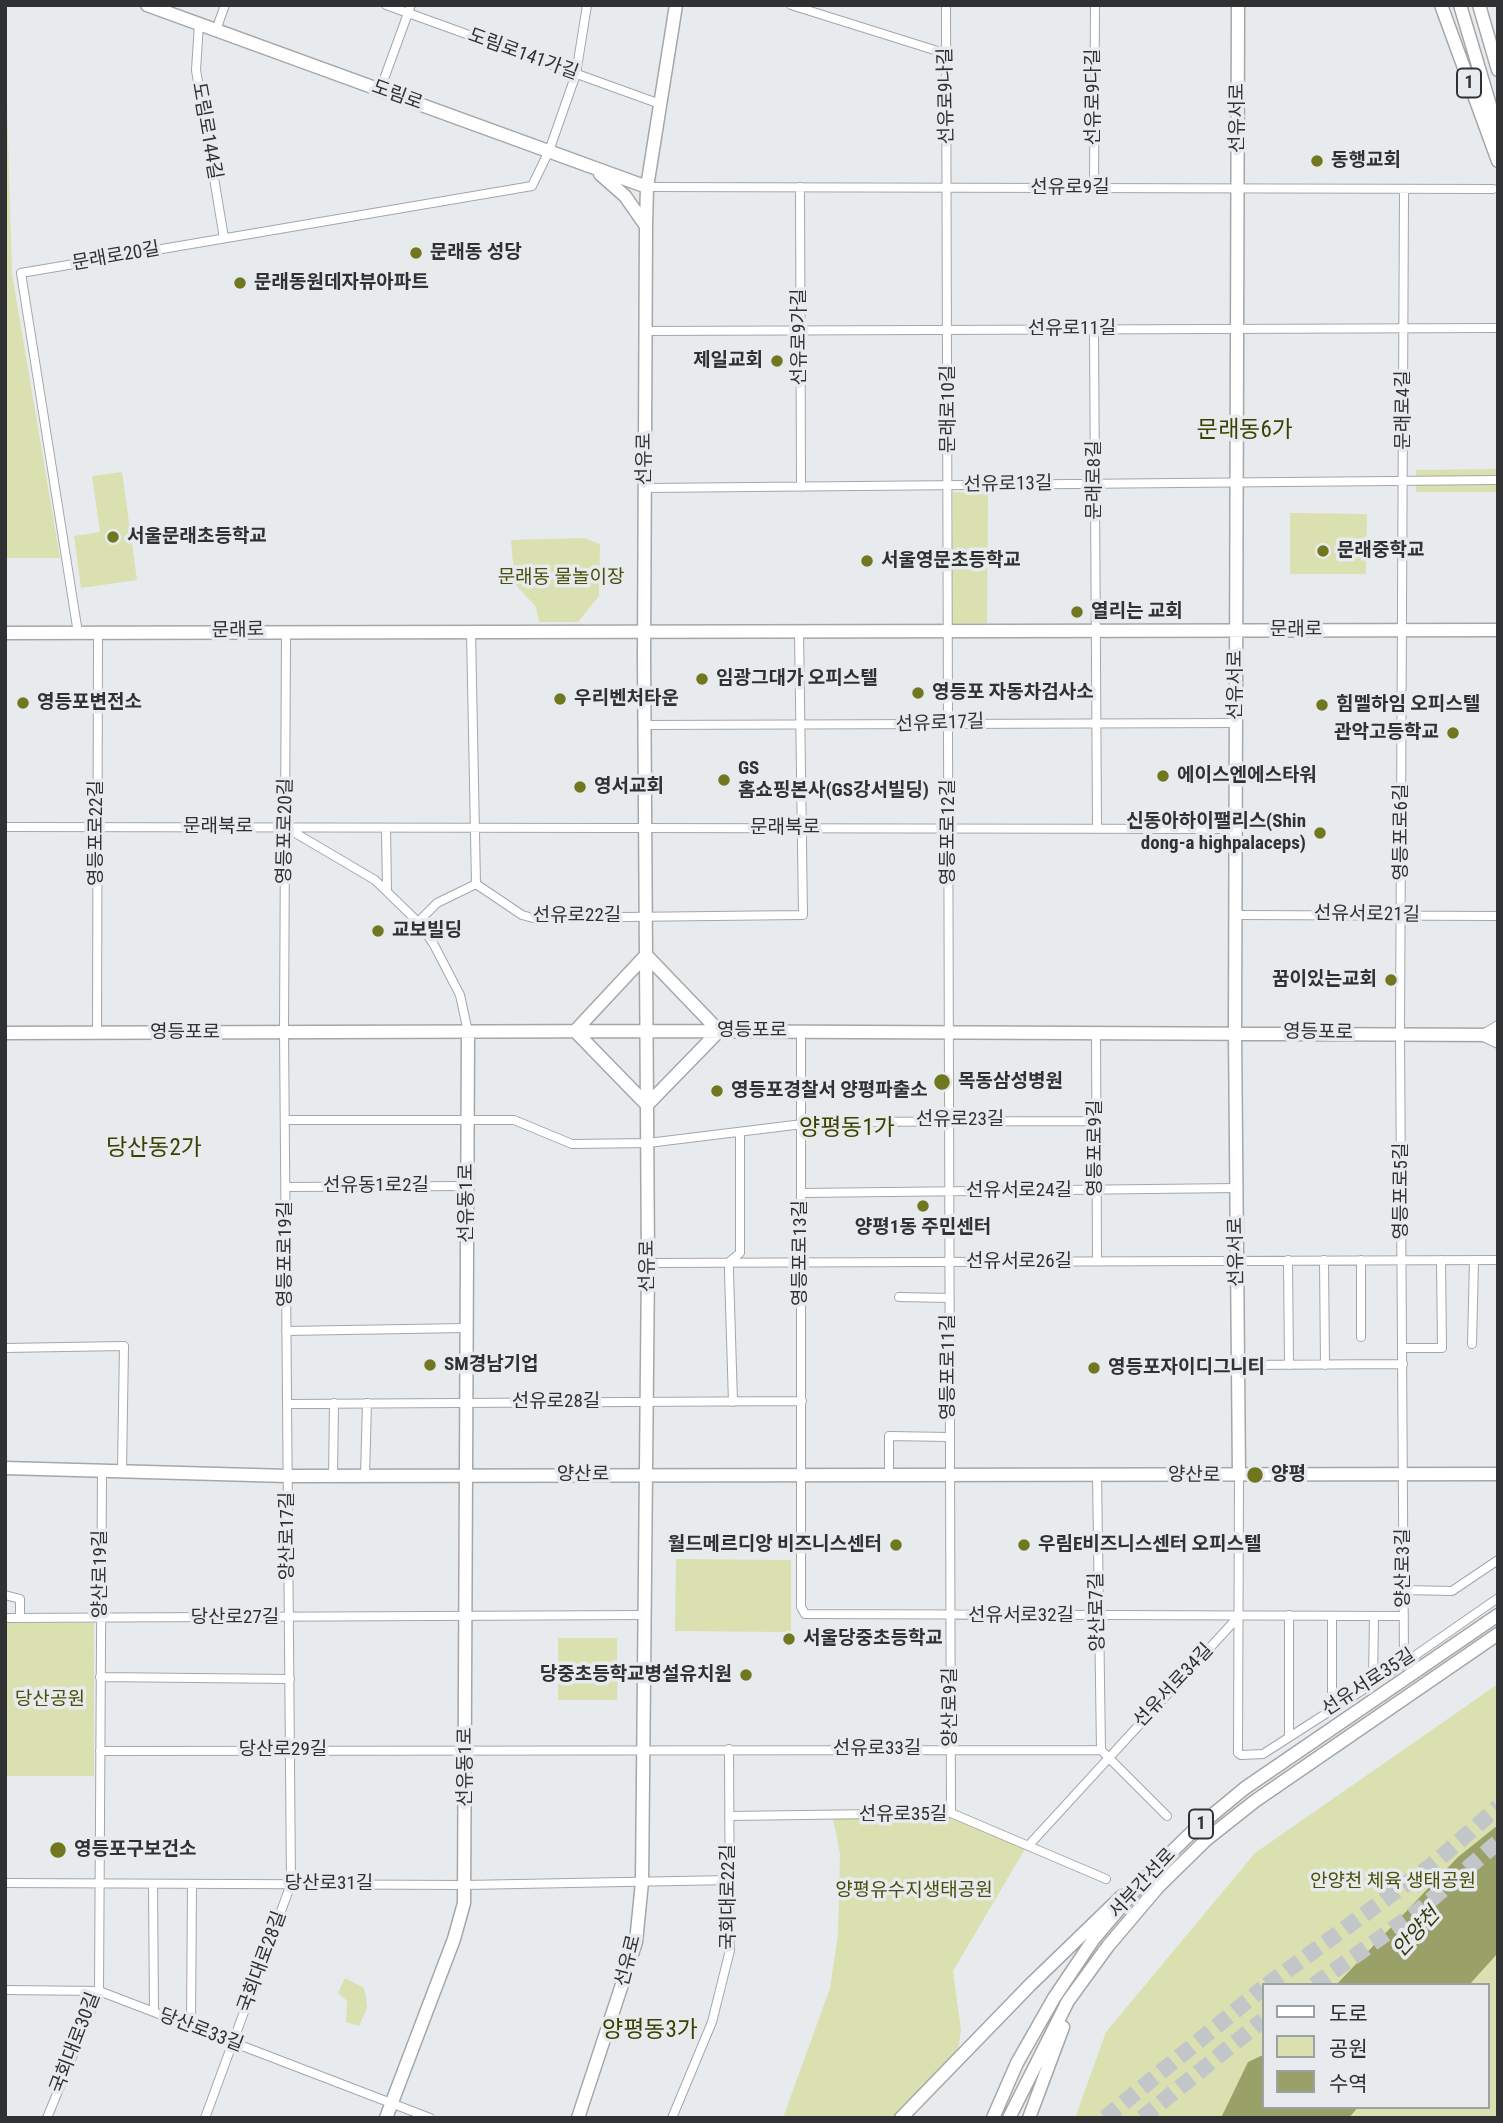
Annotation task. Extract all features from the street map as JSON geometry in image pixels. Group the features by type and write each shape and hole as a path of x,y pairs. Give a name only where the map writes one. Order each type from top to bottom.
{"main road":[{"name":"도림로","path":"148,5 647,187"},
{"name":"선유로","path":"578,2118 636,1942 642,1882 648,1262 644,631 646,226 647,187 676,5"},
{"name":"선유서로","path":"1238,5 1235,1032 1239,1476"},
{"name":"1","path":"1441,5 1498,161"},
{"name":"1","path":"1461,5 1498,132"},
{"name":"1","path":"1479,5 1498,69"},
{"path":"591,167 625,196 646,226"},
{"name":"문래로","path":"5,633 1498,630"},
{"path":"646,955 719,1031 647,1105 575,1031 646,955"},
{"name":"영등포로","path":"5,1033 719,1031 1498,1035"},
{"name":"선유동1로","path":"386,2118 454,1939 464,1903 468,1032"},
{"name":"양산로","path":"5,1468 288,1476 1498,1474"},
{"name":"서부간선로","path":"993,2118 1017,2063 1054,1998 1093,1940 1147,1876 1193,1831 1245,1788 1498,1615"},
{"name":"서부간선로","path":"1009,2118 1068,2001 1158,1887 1207,1839 1329,1748 1498,1634"},
{"path":"901,2118 1102,1912 1147,1876"},
{"path":"1029,2118 1058,2036 1097,1962"}],"street":[{"path":"216,30 225,5"},
{"name":"도림로141가길","path":"386,5 409,9 660,104"},
{"path":"549,151 576,74 587,5"},
{"path":"791,5 947,54"},
{"name":"선유로9나길","path":"946,5 949,188"},
{"name":"선유로9다길","path":"1094,188 1095,5"},
{"path":"380,90 409,9"},
{"name":"도림로144길","path":"199,24 196,70 224,238"},
{"name":"문래로20길","path":"78,633 21,273 532,186 549,151"},
{"name":"선유로9길","path":"647,187 1493,189"},
{"name":"선유로9가길","path":"800,187 801,486"},
{"name":"문래로10길","path":"949,188 949,631"},
{"name":"문래로4길","path":"1403,630 1404,190"},
{"name":"선유로11길","path":"646,331 1498,328"},
{"name":"문래로8길","path":"1094,329 1094,631"},
{"name":"선유로13길","path":"645,488 1498,480"},
{"name":"영등포로6길","path":"1400,1034 1403,630"},
{"name":"영등포로20길","path":"284,1032 286,631"},
{"path":"418,922 436,903 476,884 471,631"},
{"path":"646,916 803,915 799,631"},
{"name":"영등포로12길","path":"949,631 949,1033"},
{"path":"1094,631 1097,828"},
{"name":"영등포로22길","path":"97,1033 98,633"},
{"name":"선유로17길","path":"645,725 1236,723"},
{"name":"문래북로","path":"5,827 1236,829"},
{"path":"285,827 358,869 387,891 418,922 433,943 460,995 468,1032"},
{"path":"386,828 387,891"},
{"name":"선유로22길","path":"476,884 522,915 533,918 646,916"},
{"name":"선유서로21길","path":"1236,915 1498,916"},
{"path":"1480,1035 1498,1025"},
{"name":"영등포로19길","path":"284,1032 288,1476"},
{"name":"영등포로13길","path":"801,1032 802,1474"},
{"name":"영등포로11길","path":"949,1033 949,1475"},
{"name":"영등포로9길","path":"1096,1034 1097,1261"},
{"name":"영등포로5길","path":"1400,1034 1404,1474"},
{"path":"1480,1035 1498,1044"},
{"path":"285,1120 467,1120"},
{"name":"선유로23길","path":"467,1120 521,1121 572,1144 648,1143 801,1124 949,1120 1096,1121"},
{"path":"733,1402 729,1262 740,1253 740,1132"},
{"name":"선유동1로2길","path":"285,1187 467,1186"},
{"name":"선유서로24길","path":"801,1193 1237,1188"},
{"path":"1288,1260 1289,1365"},
{"path":"1324,1260 1325,1365"},
{"path":"1361,1336 1362,1260"},
{"path":"1403,1348 1442,1349 1441,1260"},
{"path":"1472,1344 1474,1260"},
{"name":"선유서로26길","path":"648,1262 1498,1260"},
{"name":"영등포로11길","path":"899,1297 949,1298"},
{"path":"286,1331 466,1328"},
{"path":"5,1348 124,1346 122,1470"},
{"path":"1238,1365 1403,1364"},
{"name":"선유로28길","path":"465,1403 802,1401"},
{"path":"333,1476 334,1403"},
{"path":"365,1476 367,1403"},
{"path":"287,1404 465,1403"},
{"name":"영등포로11길","path":"889,1474 889,1436 949,1437"},
{"name":"양산로19길","path":"100,1884 102,1470"},
{"name":"선유서로32길","path":"802,1474 803,1612 950,1616 1404,1616"},
{"name":"양산로3길","path":"1404,1474 1404,1661"},
{"name":"양산로9길","path":"949,1475 951,1813"},
{"name":"양산로7길","path":"1097,1475 1101,1750"},
{"name":"양산로17길","path":"288,1476 291,1884"},
{"name":"선유서로","path":"1238,1753 1239,1476"},
{"path":"1404,1590 1451,1591 1498,1560"},
{"path":"5,1595 20,1599 20,1618"},
{"name":"선유서로35길","path":"1238,1753 1264,1754 1498,1598"},
{"path":"465,1618 645,1615"},
{"name":"선유서로34길","path":"1029,1844 1240,1615"},
{"path":"1289,1615 1289,1735"},
{"path":"1332,1616 1332,1708"},
{"path":"1373,1680 1374,1616"},
{"name":"당산로27길","path":"5,1618 465,1618"},
{"path":"100,1677 289,1679"},
{"path":"466,1749 643,1749"},
{"name":"당산로29길","path":"100,1751 466,1749"},
{"name":"선유로33길","path":"643,1749 1101,1750"},
{"name":"국회대로22길","path":"672,2118 712,2022 730,1950 729,1749"},
{"path":"1101,1750 1167,1816"},
{"name":"선유로35길","path":"729,1816 951,1813 1106,1879"},
{"path":"465,1885 730,1880"},
{"name":"당산로31길","path":"5,1884 465,1885"},
{"name":"국회대로30길","path":"47,2118 99,1991 100,1884"},
{"path":"153,1884 154,2012"},
{"path":"191,2027 192,1884"},
{"name":"국회대로28길","path":"205,2118 291,1884"},
{"name":"당산로33길","path":"5,1990 99,1991 391,2104"},
{"path":"391,2104 430,2118"}],"green space":[{"path":"5,40 12,274 60,558 5,558"},
{"path":"1498,469 1498,492 1416,492 1416,470"},
{"path":"122,472 137,580 81,588 74,536 100,532 92,476"},
{"path":"953,492 988,494 987,623 952,624"},
{"path":"1290,513 1367,514 1366,574 1290,574"},
{"name":"문래동 물놀이장","path":"584,538 600,544 599,596 578,622 539,622 536,607 515,584 511,540"},
{"path":"676,1559 791,1560 791,1632 675,1631"},
{"name":"당산공원","path":"5,1623 94,1623 94,1776 5,1776"},
{"path":"558,1638 617,1638 617,1667 558,1666"},
{"path":"558,1669 618,1669 617,1700 558,1700"},
{"name":"안양천 체육 생태공원","path":"1498,1684 1498,2116 1075,2118 1106,2032 1255,1853"},
{"name":"양평유수지생태공원","path":"951,1817 1025,1849 953,1971 961,2030 958,2052 896,2118 783,2118 830,1988 838,1934 840,1854 833,1818"},
{"path":"345,1978 364,1988 367,2008 359,2026 346,2022 347,2001 338,1993"}],"water":[{"name":"안양천","path":"1498,1825 1498,1953 1471,1983 1338,1983 1458,1857"},
{"path":"1262,2055 1262,2109 1356,2109 1349,2118 1221,2118 1248,2062"}],"tunnel":[{"path":"1270,1983 1432,1865 1498,1807"},
{"path":"1317,1983 1418,1911 1498,1842"},
{"path":"1105,2118 1262,1989"},
{"path":"1142,2118 1262,2021"}],"place":[{"name":"동행교회","path":"1317,161"},
{"name":"문래동 성당","path":"416,253"},
{"name":"문래동원데자뷰아파트","path":"240,283"},
{"name":"제일교회","path":"777,361"},
{"name":"서울문래초등학교","path":"113,537"},
{"name":"문래중학교","path":"1323,551"},
{"name":"서울영문초등학교","path":"867,561"},
{"name":"열리는 교회","path":"1077,612"},
{"name":"임광그대가 오피스텔","path":"702,679"},
{"name":"영등포 자동차검사소","path":"918,693"},
{"name":"우리벤처타운","path":"560,699"},
{"name":"영등포변전소","path":"23,703"},
{"name":"힘멜하임 오피스텔","path":"1322,705"},
{"name":"관악고등학교","path":"1453,733"},
{"name":"에이스엔에스타워","path":"1163,776"},
{"name":"GS 홈쇼핑본사(GS강서빌딩)","path":"724,780"},
{"name":"영서교회","path":"580,787"},
{"name":"신동아하이팰리스(Shin dong-a highpalaceps)","path":"1320,833"},
{"name":"교보빌딩","path":"378,931"},
{"name":"꿈이있는교회","path":"1391,980"},
{"name":"목동삼성병원","path":"942,1082"},
{"name":"영등포경찰서 양평파출소","path":"717,1091"},
{"name":"양평1동 주민센터","path":"923,1206"},
{"name":"SM경남기업","path":"430,1365"},
{"name":"영등포자이디그니티","path":"1094,1368"},
{"name":"양평","path":"1255,1475"},
{"name":"월드메르디앙 비즈니스센터","path":"896,1545"},
{"name":"우림E비즈니스센터 오피스텔","path":"1024,1545"},
{"name":"서울당중초등학교","path":"789,1639"},
{"name":"당중초등학교병설유치원","path":"746,1675"},
{"name":"영등포구보건소","path":"58,1850"}],"district":[{"name":"문래동6가","path":"1245,431"},
{"name":"양평동1가","path":"847,1129"},
{"name":"당산동2가","path":"154,1149"},
{"name":"양평동3가","path":"650,2031"}]}
